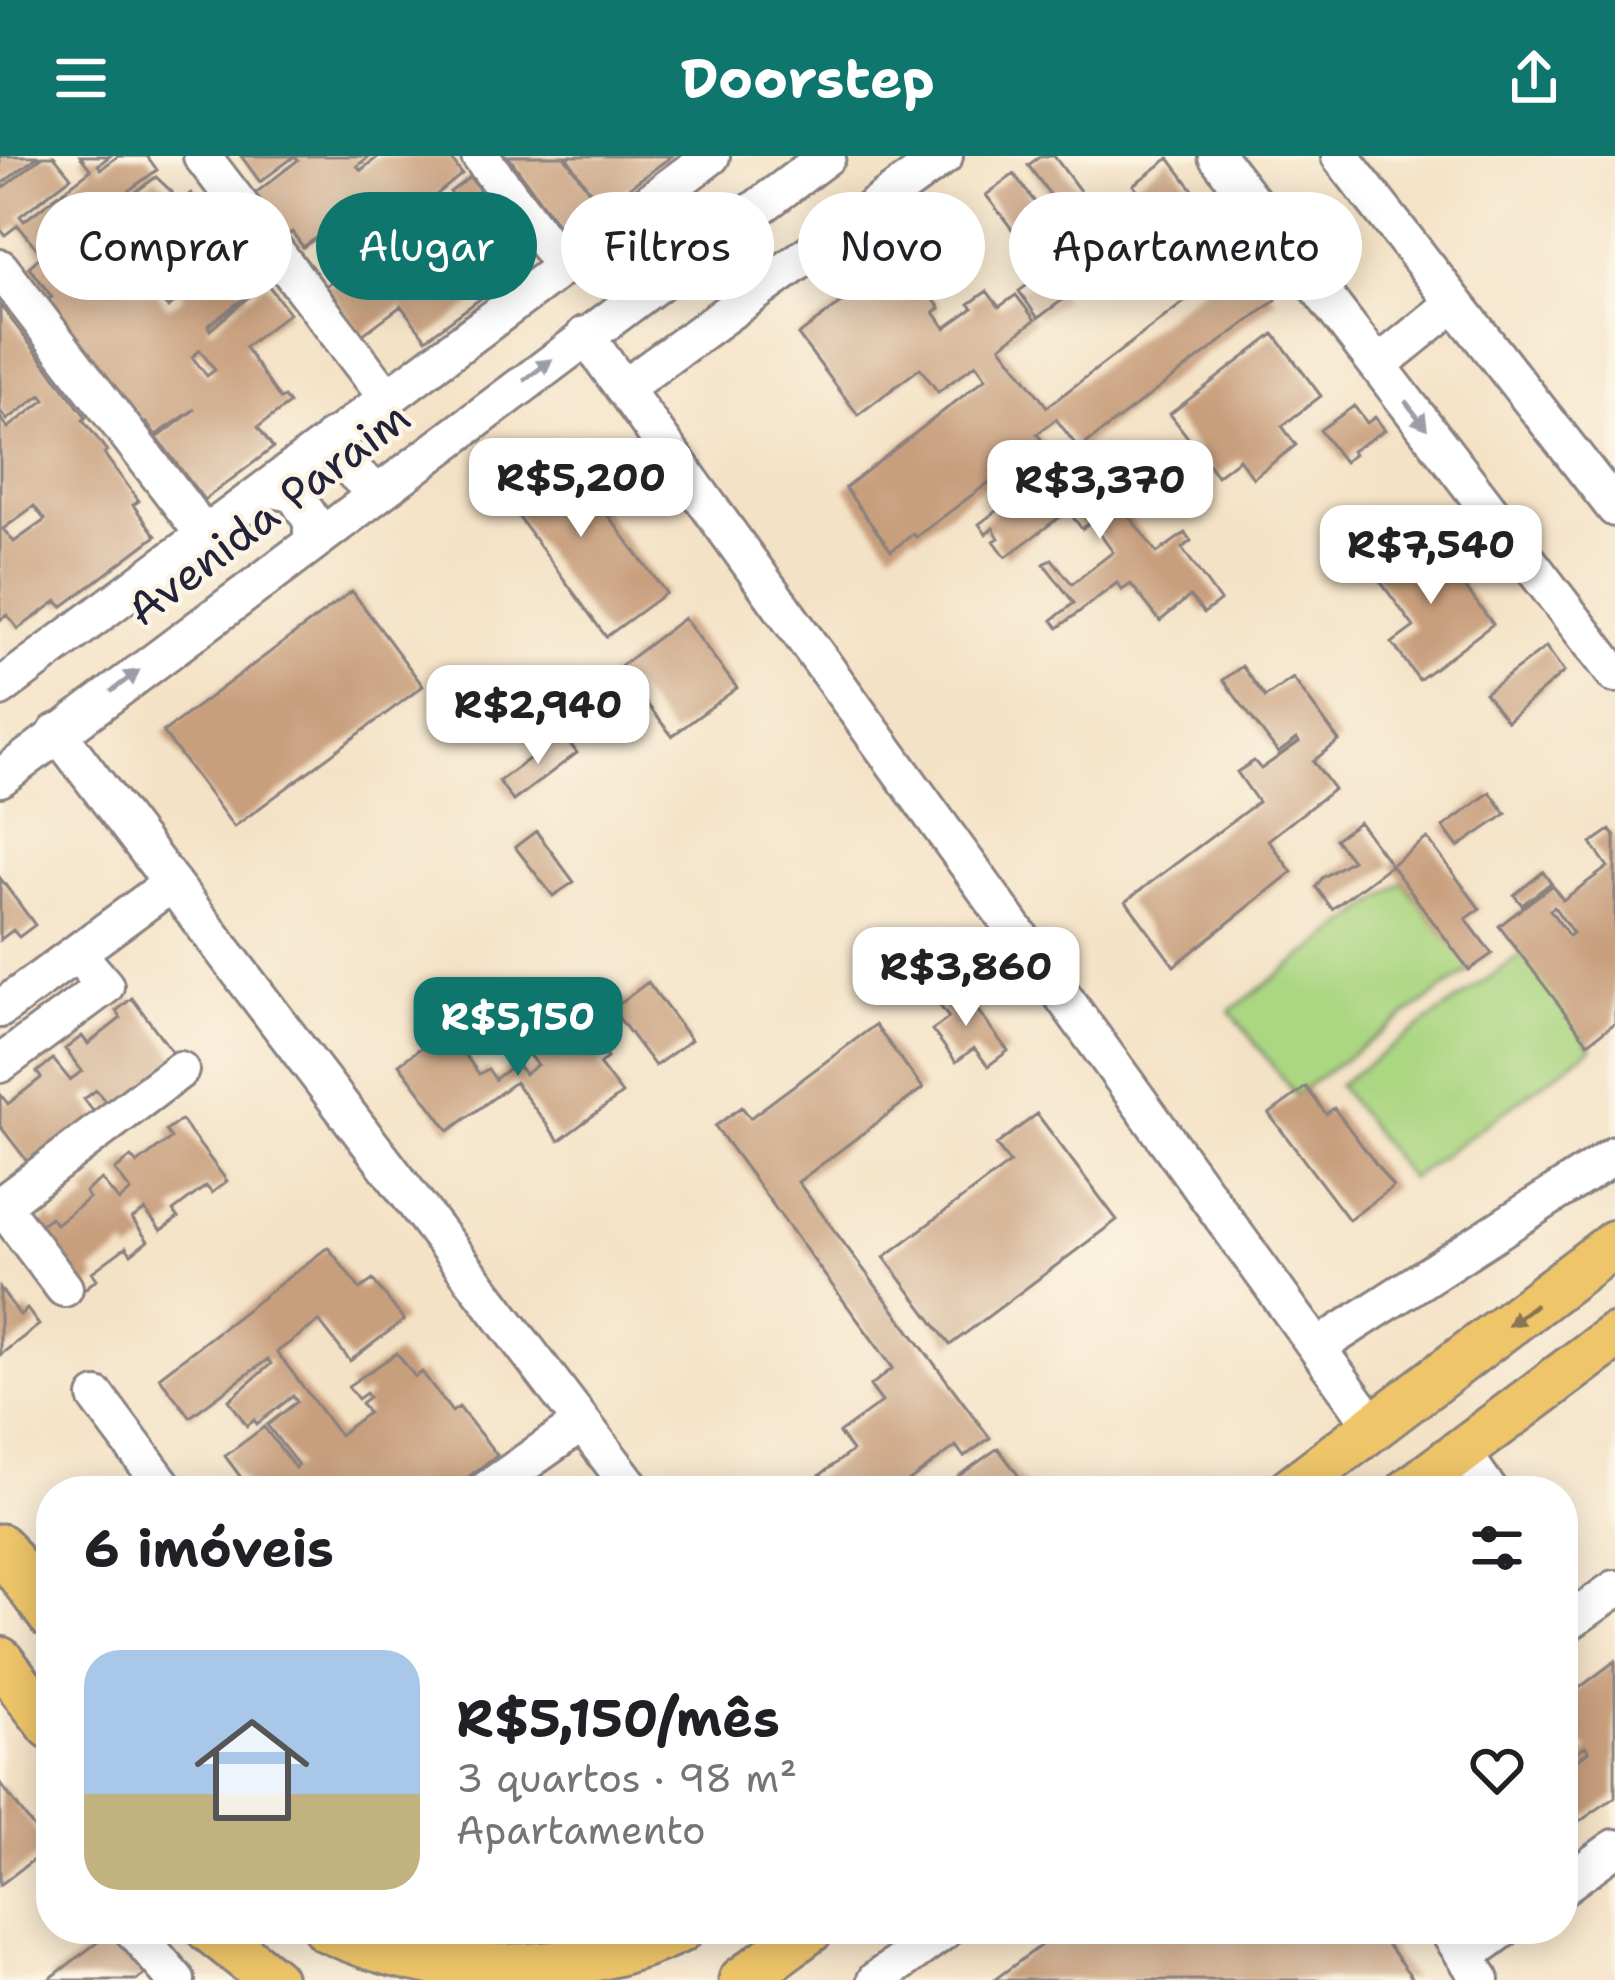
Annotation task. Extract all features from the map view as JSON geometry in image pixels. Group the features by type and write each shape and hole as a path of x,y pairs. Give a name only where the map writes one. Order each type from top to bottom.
{"main road":[{"path":"1309,1476 1615,1243"},
{"path":"1429,1476 1615,1336"},
{"path":"0,1547 36,1596"},
{"path":"228,1944 272,1980"},
{"path":"355,1944 404,1960 492,1974 556,1970 590,1945"},
{"path":"742,1980 791,1944"}],"street":[{"path":"202,156 386,396"},
{"path":"480,156 561,265"},
{"name":"Avenida Paraim","path":"662,192 711,156"},
{"name":"Avenida Paraim","path":"0,778 827,156"},
{"path":"624,388 944,156"},
{"path":"1217,156 1615,674"},
{"path":"1340,156 1615,508"},
{"name":"Avenida Paraim","path":"2,682 561,267"},
{"path":"0,268 204,534"},
{"path":"1378,365 1453,304"},
{"path":"585,334 1375,1428"},
{"path":"334,437 341,459 377,491"},
{"path":"267,488 294,493 312,521 312,540"},
{"path":"57,732 623,1476"},
{"path":"0,1009 172,884"},
{"path":"0,1064 105,986 77,952"},
{"path":"64,1288 1,1204 180,1070"},
{"path":"1319,1346 1615,1155"},
{"path":"98,1397 156,1476"},
{"path":"506,1476 582,1423"},
{"path":"1462,1452 1479,1476"},
{"path":"1578,1608 1615,1589"},
{"path":"1578,1875 1615,1848"},
{"path":"145,1944 176,1980"},
{"path":"876,1980 925,1944"}],"green space":[{"path":"1403,882 1471,969 1295,1095 1230,1011"},
{"path":"1524,953 1592,1048 1410,1179 1338,1085"}],"building":[{"path":"0,156 38,156 0,185"},
{"path":"43,156 54,156 71,177 51,192 36,192 36,204 20,216 24,221 36,212 36,248 18,225 5,235 0,229 0,190"},
{"path":"80,156 110,156 98,165 101,169 118,156 147,156 157,170 127,192 62,192 91,170"},
{"path":"241,156 295,156 260,182"},
{"path":"295,156 370,156 357,166 361,170 379,156 449,156 462,174 440,192 316,192 316,238 303,247 292,232 292,192 257,192 298,160"},
{"path":"508,156 564,156 590,192 561,192 561,229"},
{"path":"566,156 672,156 623,192 590,192"},
{"path":"1041,156 1054,156 1081,192 1048,192 1028,165"},
{"path":"1169,158 1194,192 1138,192 1133,185"},
{"path":"1014,174 1027,192 1009,192 1009,225 986,195"},
{"path":"156,177 172,192 136,192"},
{"path":"470,177 481,192 450,192"},
{"path":"987,291 999,307 1020,300 1035,320 1001,346 1047,407 1187,300 1276,300 1079,449 1056,419 1037,434 1043,442 891,551 845,488 986,378 976,364 938,392 920,368 858,415 798,335 845,300 934,300 940,308 934,312 945,328 973,308 969,304 975,300 985,300"},
{"path":"162,300 168,308 179,300 242,300 208,326 210,330 245,300 279,300 289,313 245,347 280,399 284,397 289,404 258,427 273,448 204,500 157,438 195,409 156,435 146,423 142,426 47,301","holes":["200,350 215,370 207,376 192,357"]},
{"path":"336,300 479,300 426,339 401,306 362,335"},
{"path":"1025,300 1063,300 1038,318"},
{"path":"0,305 86,417 83,420 107,451 104,454 139,501 133,505 156,536 62,607 57,601 18,629 7,615 0,620 0,417 8,428 45,400 41,395 7,420 0,411","holes":["34,506 45,520 14,542 3,529"]},
{"path":"1274,334 1321,396 1282,426 1296,445 1253,478 1239,459 1217,476 1170,414"},
{"path":"1354,406 1367,423 1375,417 1385,430 1352,451 1344,462 1320,430"},
{"path":"554,443 666,593 606,637 496,486"},
{"path":"1079,449 1089,463 1085,467 1092,467 1157,553 1185,533 1191,541 1182,548 1220,601 1204,613 1190,596 1160,621 1131,584 1122,590 1117,583 1058,628 1052,620 1074,603 1044,564 1052,559 1072,584 1113,552 1091,522 1082,529 1070,513 1061,516 1006,557 994,541 999,538 993,528 986,534 979,524"},
{"path":"1425,534 1493,624 1419,680 1392,643 1414,627 1374,573"},
{"path":"352,591 423,686 234,827 163,732"},
{"path":"684,618 737,688 672,736 631,683 597,708 585,693"},
{"path":"1546,647 1564,672 1507,721 1485,693"},
{"path":"1242,666 1265,697 1293,678 1339,741 1313,761 1334,789 1268,840 1292,872 1174,966 1126,901 1258,802 1237,772 1254,761 1261,769 1299,742 1278,753 1223,680"},
{"path":"563,734 577,753 513,801 499,781"},
{"path":"1490,792 1506,814 1458,847 1443,827"},
{"path":"1359,822 1391,865 1332,909 1316,887 1322,878 1352,860 1335,839"},
{"path":"1610,830 1615,837 1615,1023 1588,1043 1499,926 1552,885 1563,900 1608,867 1591,843","holes":["1554,907 1573,933 1569,936 1550,910"]},
{"path":"536,831 574,882 553,896 515,847"},
{"path":"1427,838 1480,909 1466,919 1492,954 1469,970 1391,865"},
{"path":"1543,872 1551,883 1522,905 1514,895"},
{"path":"0,878 35,925 19,937 13,930 0,940"},
{"path":"648,982 691,1040 655,1066 612,1009"},
{"path":"957,983 1008,1051 988,1066 974,1048 956,1062 932,1030 949,1018 935,999"},
{"path":"132,998 179,1061 113,1111 96,1090 84,1099 100,1120 34,1170 0,1126 0,1094 8,1104 41,1078 37,1072 53,1059 70,1080 82,1071 65,1049 82,1036 88,1044 121,1018 116,1011"},
{"path":"551,1016 570,1040 585,1029 607,1058 599,1064 622,1094 559,1141 515,1082 449,1131 399,1064 446,1029 479,1074 488,1069 495,1079 516,1063 525,1074 537,1065 518,1041"},
{"path":"875,1025 923,1088 798,1182 990,1438 964,1457 956,1446 916,1476 819,1476 852,1451 839,1433 882,1402 870,1386 893,1368 715,1126 742,1107 750,1118"},
{"path":"1306,1087 1326,1114 1334,1108 1393,1187 1349,1220 1269,1114"},
{"path":"1037,1114 1117,1220 950,1345 884,1257 1010,1163 996,1145"},
{"path":"181,1120 227,1181 212,1193 206,1186 173,1211 178,1218 161,1231 145,1210 132,1219 148,1241 131,1254 126,1247 92,1272 97,1279 82,1291 35,1229 50,1217 56,1224 89,1198 85,1192 101,1179 119,1201 131,1191 115,1170 131,1157 137,1164 171,1138 166,1131"},
{"path":"328,1247 360,1289 373,1280 404,1320 350,1361 319,1321 277,1352 339,1435 368,1413 361,1403 369,1397 366,1393 358,1399 348,1386 397,1353 415,1377 422,1372 452,1412 459,1407 497,1455 470,1476 240,1476 225,1456 264,1427 295,1468 298,1465 267,1425 297,1402 293,1396 257,1424 254,1420 247,1426 229,1400 271,1364 268,1359 190,1417 159,1377"},
{"path":"0,1288 20,1315 27,1309 39,1325 0,1355"},
{"path":"998,1448 1019,1476 959,1476"},
{"path":"1615,1661 1615,1797 1578,1823 1578,1759 1589,1751 1585,1746 1578,1751 1578,1689"},
{"path":"0,1783 36,1831 36,1858 0,1885"},
{"path":"95,1944 122,1944 145,1974 137,1980 48,1980"},
{"path":"1043,1944 1386,1944 1414,1980 994,1980"}]}
